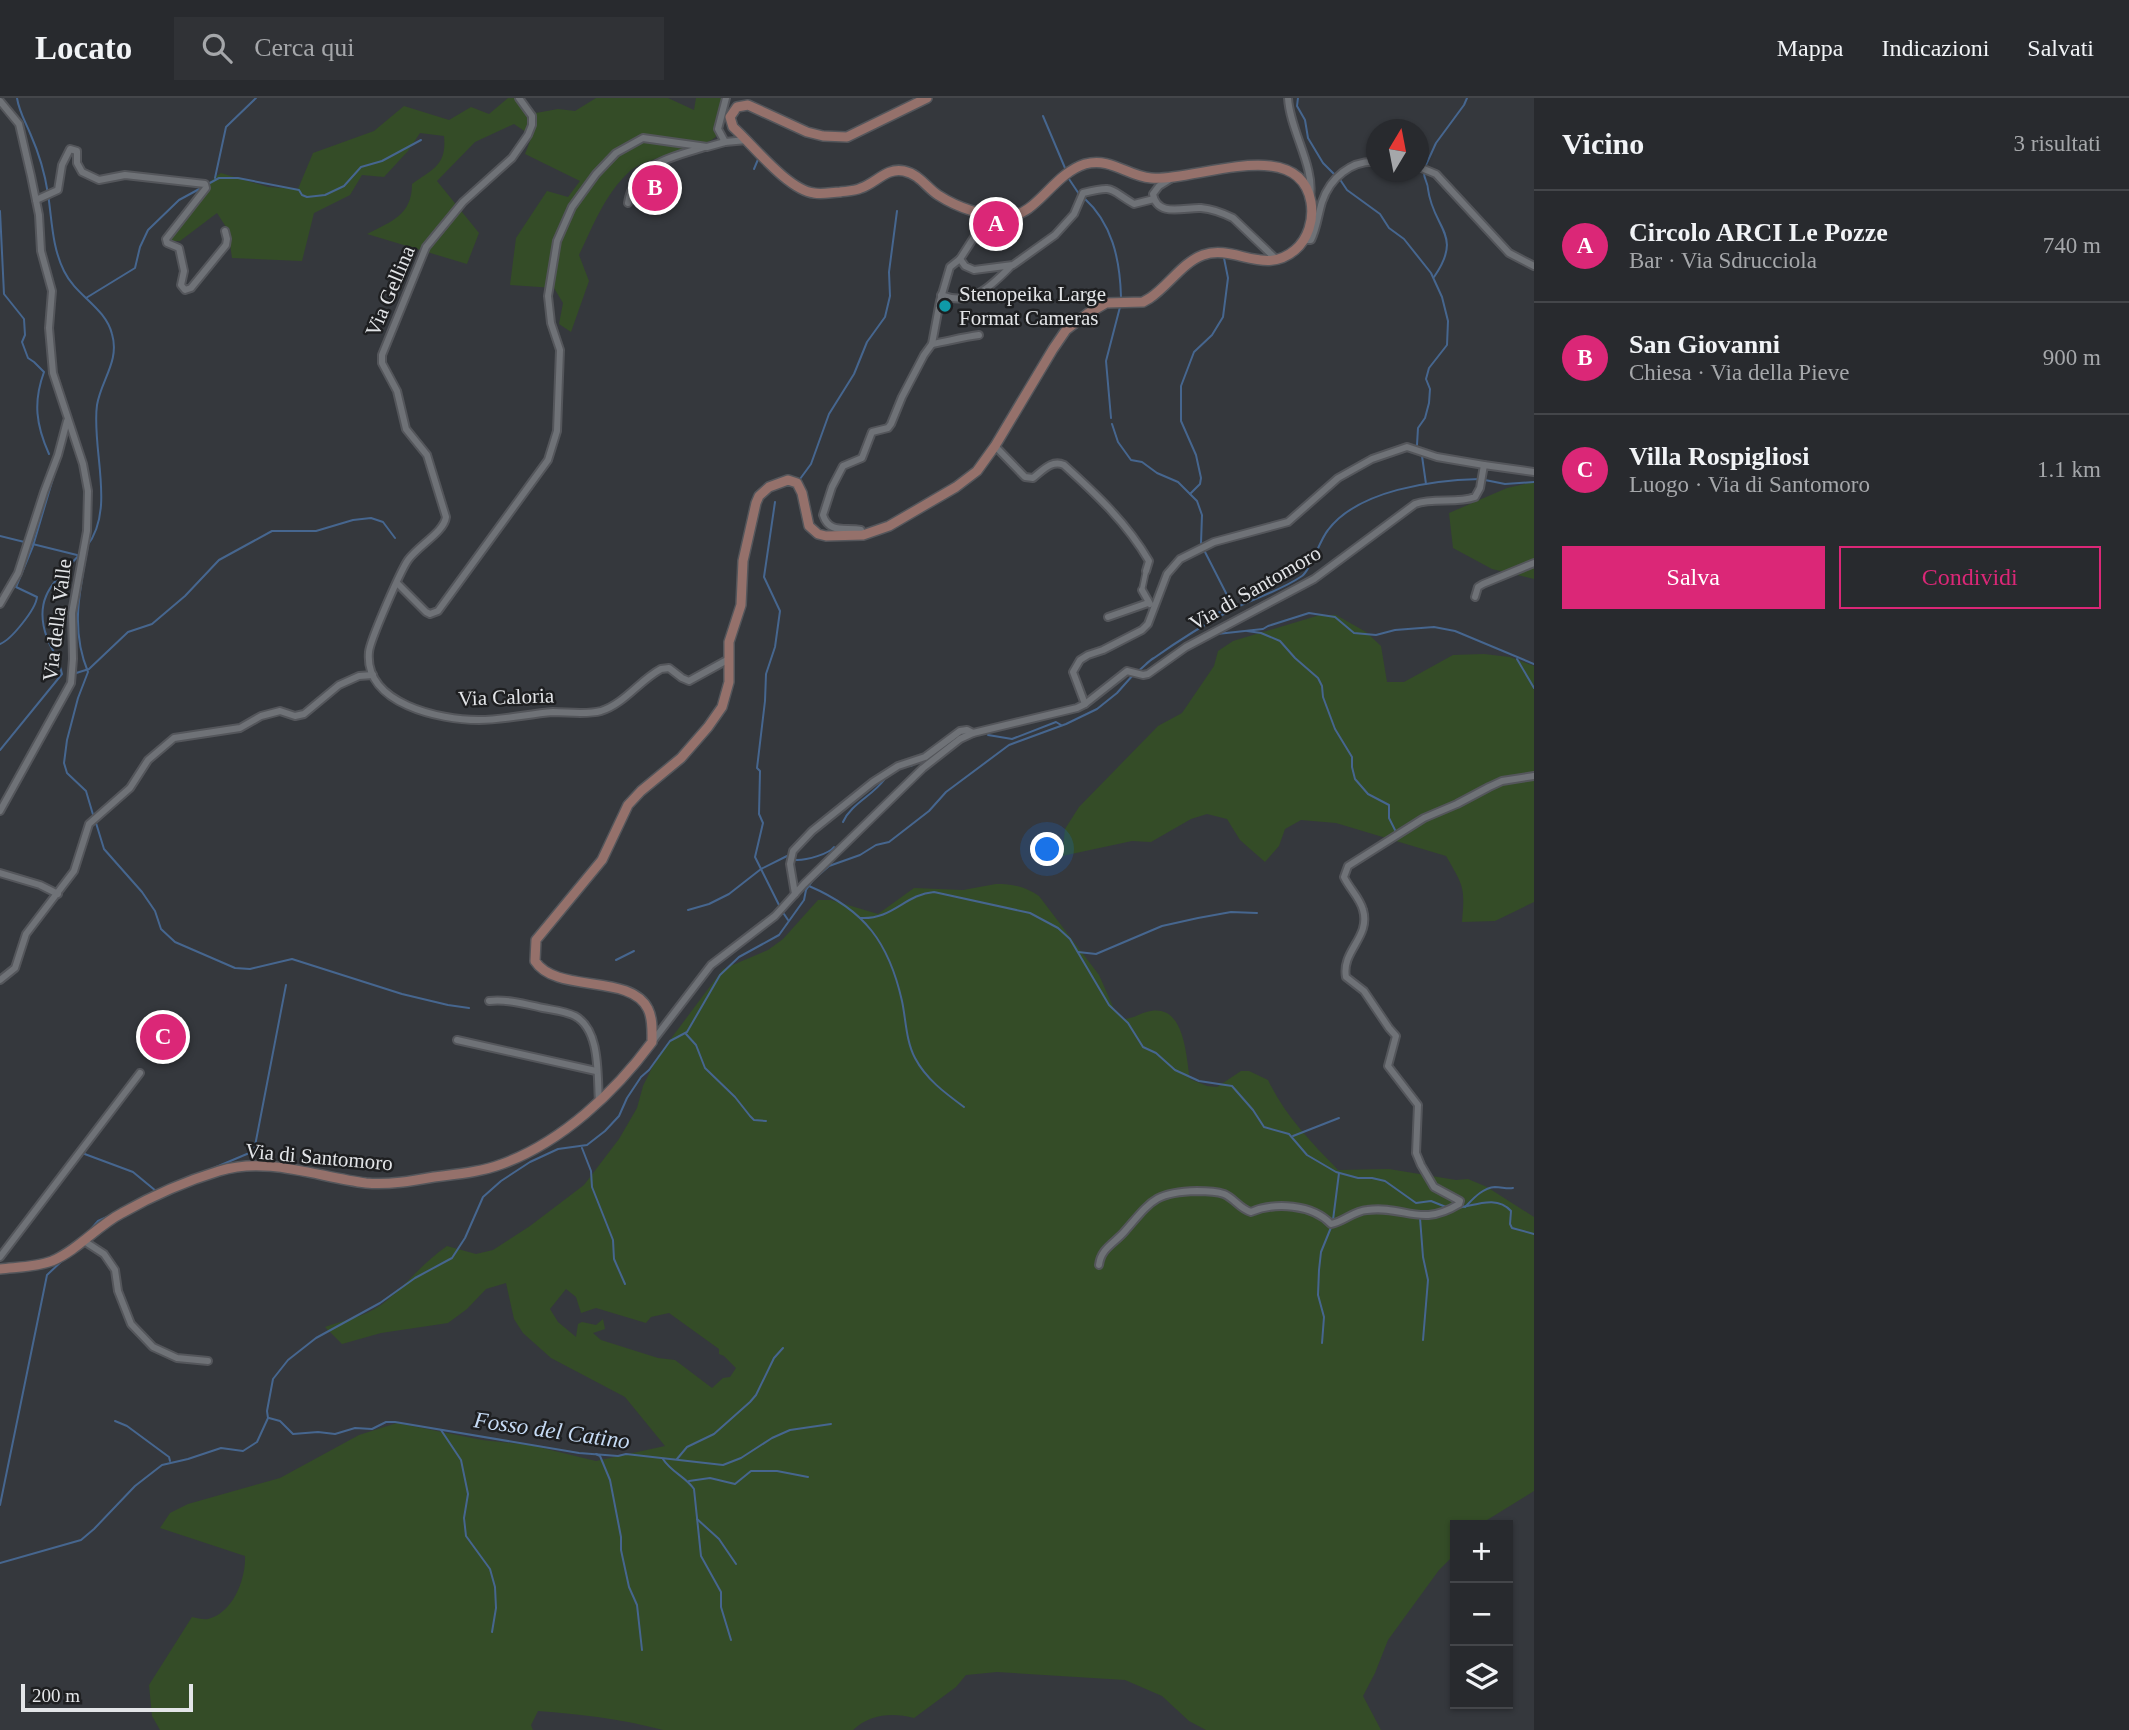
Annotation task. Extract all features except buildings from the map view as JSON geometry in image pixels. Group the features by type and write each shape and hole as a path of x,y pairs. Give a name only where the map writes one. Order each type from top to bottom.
{"main road":[{"path":"652,1042 651,1015 643,1002 622,991 546,972 535,961 535,946 543,931 602,860 634,798 681,758 716,718 726,696 730,637 741,604 747,536 756,503 763,491 781,482 797,483 812,530 825,536 863,535 889,526 969,478 995,446 1059,339 1087,314 1106,303 1143,302 1192,261 1206,254 1223,254 1256,261 1277,260 1295,250 1310,226 1310,197 1298,178 1278,166 1266,164 1149,178 1108,163 1096,162 1060,177 1035,204 1018,215 989,214 956,205 937,195 914,175 905,171 891,172 860,189 812,193 790,182 733,127 730,117 737,107 753,107 807,132 835,138 857,133 927,98"},
{"name":"Via di Santomoro","path":"0,1269 32,1266 55,1260 120,1213 201,1177 238,1166 263,1165 378,1183 406,1182 506,1162 550,1139 599,1102 627,1075 652,1042"}],"street":[{"path":"725,142 719,129 726,98"},
{"path":"1288,98 1289,112 1312,181 1310,197"},
{"name":"Via della Valle","path":"0,101 19,124 38,200 41,251 52,291 49,328 53,373 83,464 89,502 87,531 72,613 72,677 66,693 0,811"},
{"name":"Via Gellina","path":"397,583 405,563 443,527 446,517 427,454 406,429 397,391 382,363 385,347 426,247 463,202 512,158 528,135 532,116 522,101"},
{"path":"0,980 15,968 26,934 74,870 89,824 130,788 148,760 174,738 240,728 261,716 280,711 295,716 304,714 340,685 359,676 373,675 369,653 397,583 426,612 430,614 439,611 548,460 554,446 560,350 551,323 548,296 557,241 572,207 596,174 616,153 643,138 707,147"},
{"path":"628,204 635,182 648,169 664,159 725,142 747,140"},
{"path":"38,200 54,194 59,188 64,159 70,149 78,151 79,169 99,180 125,175 205,184 206,188 166,239 167,243 179,248 184,271 181,285 185,290 191,288 226,245 225,231"},
{"path":"1303,240 1311,240 1329,186 1343,171 1366,161"},
{"path":"1429,171 1436,174 1509,253 1534,266"},
{"path":"1154,199 1155,190 1174,177"},
{"path":"941,295 952,299 965,299 985,291 1013,265 1055,234 1076,210 1082,194 1108,188 1134,204 1154,199 1171,211 1203,208 1233,218 1277,260"},
{"path":"863,535 861,530 835,529 830,526 822,515 824,507 843,466 862,458 872,432 888,428 891,424 923,355 932,344 941,295 951,265 960,259 989,214"},
{"path":"960,259 966,267 974,270 1013,265"},
{"path":"932,344 953,341 967,335 979,335"},
{"path":"0,604 18,573 58,455 67,419"},
{"path":"995,446 1025,477 1033,478 1058,462 1064,465 1113,510 1121,524 1137,540 1149,561 1142,590 1152,604"},
{"path":"1085,704 1074,668 1088,655 1142,630 1151,618 1152,604 1167,574 1180,559 1214,542 1288,522 1338,478 1372,459 1407,447 1437,457 1534,472"},
{"name":"Via di Santomoro","path":"652,1042 711,965 775,916 923,768 960,740 973,733 1085,704 1124,673 1133,671 1142,675 1148,674 1186,647 1314,579 1415,504 1432,500 1470,499 1477,495 1484,465"},
{"path":"1475,597 1483,584 1534,563"},
{"path":"1108,617 1152,604"},
{"name":"Via Caloria","path":"373,675 380,688 397,700 422,711 478,720 601,710 614,705 661,668 669,668 689,681 729,659"},
{"name":"Via di Santomoro","path":"795,894 789,864 793,852 812,831 898,766 925,757 960,731 973,733"},
{"path":"1099,1265 1105,1249 1120,1237 1150,1202 1161,1195 1180,1191 1223,1194 1244,1210 1251,1212 1266,1206 1317,1212 1331,1224 1369,1209 1427,1217 1444,1213 1459,1204 1460,1201 1434,1187 1416,1153 1418,1105 1388,1066 1396,1036 1364,991 1346,977 1344,963 1365,923 1360,903 1344,877 1348,866 1424,818 1502,780 1534,776"},
{"path":"0,873 40,885 58,894"},
{"path":"489,1001 506,1000 577,1017 592,1036 599,1102"},
{"path":"457,1040 596,1071"},
{"path":"0,1257 140,1073"},
{"path":"83,1241 104,1254 115,1270 118,1291 131,1324 153,1347 177,1358 208,1361"}],"green space":[{"path":"508,98 521,98 536,113 558,109 575,111 596,98 668,98 694,110 696,98 723,98 720,127 712,140 637,166 606,200 579,255 589,281 571,332 559,324 563,303 554,288 510,285 516,238 547,191 568,197 580,181 525,154 532,136 514,124 475,142 437,181 479,233 467,264 367,234 399,216 408,203 412,184 441,160 444,136 420,133 408,151 384,177 362,175 350,195 314,213 302,261 232,258 228,230 217,213 180,241 170,241 175,223 181,214 206,185 221,173 268,187 298,189 313,153 374,131 404,106 449,120 471,107 489,114"},
{"path":"1534,482 1534,579 1492,569 1453,548 1449,513 1507,488"},
{"path":"1320,615 1336,615 1366,632 1381,646 1387,682 1404,682 1453,655 1510,657 1534,666 1534,902 1495,921 1462,922 1462,888 1446,856 1336,823 1301,820 1285,829 1279,846 1265,862 1240,840 1227,819 1207,814 1191,819 1151,842 1132,841 1062,856 1065,829 1079,807 1158,726 1182,713 1214,666 1218,651 1233,641"},
{"path":"1008,884 1039,896 1099,975 1114,1009 1125,1019 1151,1011 1162,1011 1171,1016 1182,1035 1190,1079 1217,1087 1241,1071 1249,1071 1268,1080 1290,1117 1338,1170 1389,1169 1456,1180 1468,1179 1487,1187 1534,1217 1534,1491 1487,1520 1450,1520 1450,1559 1388,1640 1363,1696 1381,1730 1206,1730 1189,1721 1162,1696 1125,1680 997,1672 966,1675 956,1687 914,1718 882,1716 866,1721 853,1730 663,1730 601,1718 538,1711 531,1725 533,1730 160,1730 152,1716 149,1685 192,1617 208,1619 217,1616 231,1602 245,1565 245,1556 160,1528 170,1513 188,1504 280,1478 359,1435 397,1423 482,1440 530,1445 596,1461 665,1446 625,1397 551,1358 523,1333 514,1319 506,1283 486,1289 467,1309 448,1323 381,1333 342,1344 325,1327 375,1309 447,1246 476,1254 493,1250 584,1185 619,1139 637,1108 643,1086 658,1056 723,969 768,950 783,939 818,900 831,900 878,914 914,888 963,890","holes":["566,1289 576,1297 581,1313 596,1308 646,1323 651,1317 669,1313 719,1349 719,1354 736,1368 730,1377 723,1378 712,1388 675,1360 658,1358 601,1340 593,1333 605,1329 603,1319 596,1325 582,1322 578,1324 576,1337 558,1322 550,1309"]}],"waterway":[{"path":"17,98 43,171 60,262 69,280 103,316 114,344 112,362 97,405 100,514 96,531 87,546"},
{"path":"215,178 226,127 256,98"},
{"path":"1298,98 1297,106 1305,120 1308,138 1323,163 1335,175"},
{"path":"1429,158 1436,143 1467,98"},
{"path":"1043,116 1065,168"},
{"path":"208,184 219,178 238,178 299,190 307,197 325,195 344,186 361,167 382,161 421,140"},
{"path":"754,169 759,157"},
{"path":"1339,178 1347,190 1380,214 1389,228 1404,239 1431,273 1442,297 1448,321 1447,345 1429,368 1426,379 1430,389 1429,403 1425,418 1418,428 1417,445"},
{"path":"1069,179 1079,194"},
{"path":"1426,182 1431,203 1447,241 1443,263 1434,277"},
{"path":"86,298 135,268 148,230 179,200 203,187"},
{"path":"1084,198 1094,208 1113,243 1119,269 1121,297"},
{"path":"0,211 4,294 24,319 25,335 22,342 28,358 44,372 37,403 41,433 49,454"},
{"path":"800,479 811,464 829,414 854,374 867,342 885,317 890,296 889,272 897,211"},
{"path":"1190,494 1200,484 1201,478 1196,455 1181,421 1181,386 1194,352 1212,335 1223,317 1228,278 1224,258"},
{"path":"1111,418 1106,361 1120,307"},
{"path":"1112,424 1118,442 1131,460 1142,462 1157,473 1178,482 1197,501 1202,515 1201,543"},
{"path":"1422,456 1426,484"},
{"path":"0,644 16,631 36,602 37,597 16,587 33,546 56,468"},
{"path":"1138,671 1211,621 1302,576 1309,568 1328,530 1341,516 1358,505 1419,485 1480,479"},
{"path":"1485,480 1505,484 1534,482"},
{"path":"775,502 764,577 780,611 775,647 766,674 757,768 760,771 759,814 763,823 755,857 780,907"},
{"path":"73,674 89,669 128,632 152,624 185,596 219,560 272,531 316,531 353,520 371,518 383,522 395,538"},
{"path":"0,536 77,555"},
{"path":"88,545 78,609 79,640 88,672 78,698 64,763 67,773 86,791 94,818"},
{"path":"1204,550 1228,597 1230,607"},
{"path":"0,750 62,674 47,638 42,611 55,581 81,553"},
{"path":"1210,617 1230,607 1234,608"},
{"path":"1217,634 1263,629 1309,613 1335,617 1354,633 1376,635 1395,630 1434,627 1455,631 1534,664"},
{"path":"1247,631 1261,633 1280,641 1318,678 1335,729 1352,757 1355,779 1368,794 1389,805 1389,818 1395,830"},
{"path":"1517,659 1534,688"},
{"path":"0,1563 81,1540 135,1486 162,1465 221,1448 243,1451 257,1442 268,1418 273,1379 288,1360 316,1338 380,1303 415,1278 452,1258 465,1238 483,1197 501,1181 530,1162 558,1149 587,1145 605,1131 619,1116 641,1077 670,1041 687,1032 720,975 739,957 779,935 804,900 806,890 813,880 829,866 889,842 929,811 946,792 1009,745 1066,724 1097,709 1117,693 1133,675"},
{"path":"988,735 1012,739 1056,722 1061,725"},
{"path":"911,766 918,762"},
{"path":"843,822 851,810 884,780"},
{"path":"96,823 104,849 142,892 155,911 161,929 175,942 235,968 250,969 292,959 402,994 469,1008"},
{"path":"688,910 729,894 761,869 787,856 796,860 806,859 823,854 834,847"},
{"path":"809,886 829,895 860,918 882,945 897,980 908,1038 919,1066 943,1091 964,1107"},
{"path":"860,918 881,915 915,897 934,892 1030,913 1058,928 1070,939 1109,1005 1128,1023 1143,1047 1156,1053 1175,1070 1199,1081 1232,1086 1264,1127 1289,1134 1307,1155 1336,1172 1385,1181 1416,1203 1431,1201 1446,1207"},
{"path":"1078,952 1096,954 1162,926 1198,918 1231,912 1257,913"},
{"path":"784,914 788,920"},
{"path":"616,960 634,951"},
{"path":"209,1170 254,1151 286,985"},
{"path":"686,1034 696,1045 705,1068 754,1120 766,1121"},
{"path":"1293,1136 1339,1118"},
{"path":"582,1148 591,1171 592,1187 613,1240 614,1259 625,1284"},
{"path":"82,1153 133,1172 156,1191"},
{"path":"1333,1220 1339,1173"},
{"path":"1465,1207 1486,1189 1513,1188"},
{"path":"1458,1208 1486,1202 1499,1203 1511,1211 1512,1228 1534,1234"},
{"path":"91,1229 98,1221 109,1216"},
{"path":"1420,1218 1428,1280 1423,1340"},
{"path":"1322,1343 1324,1317 1318,1295 1319,1270 1321,1252 1332,1225"},
{"path":"0,1505 47,1275 64,1259"},
{"path":"677,1459 687,1447 714,1434 750,1402 774,1358 783,1348"},
{"name":"Fosso del Catino","path":"269,1418 280,1421 293,1434 335,1434 355,1428 372,1429 386,1422 395,1422 579,1453 618,1456 626,1454 723,1465 741,1458 790,1430 831,1424"},
{"path":"115,1421 127,1426 169,1457 170,1461"},
{"path":"441,1430 461,1460 468,1494 464,1518 466,1536 490,1569 495,1587 496,1608 492,1632"},
{"path":"596,1454 600,1456 610,1480 621,1550 629,1587 637,1605 642,1650"},
{"path":"663,1459 694,1489 701,1556 721,1592 721,1607 731,1640"},
{"path":"689,1481 710,1478 735,1484 751,1471 777,1471 808,1477"},
{"path":"697,1519 719,1539 736,1564"}],"place":[{"name":"San Giovanni","path":"655,188"},
{"name":"Circolo ARCI Le Pozze","path":"996,224"},
{"name":"Stenopeika Large Format Cameras","path":"945,306"},
{"name":"Villa Rospigliosi","path":"163,1037"}]}
